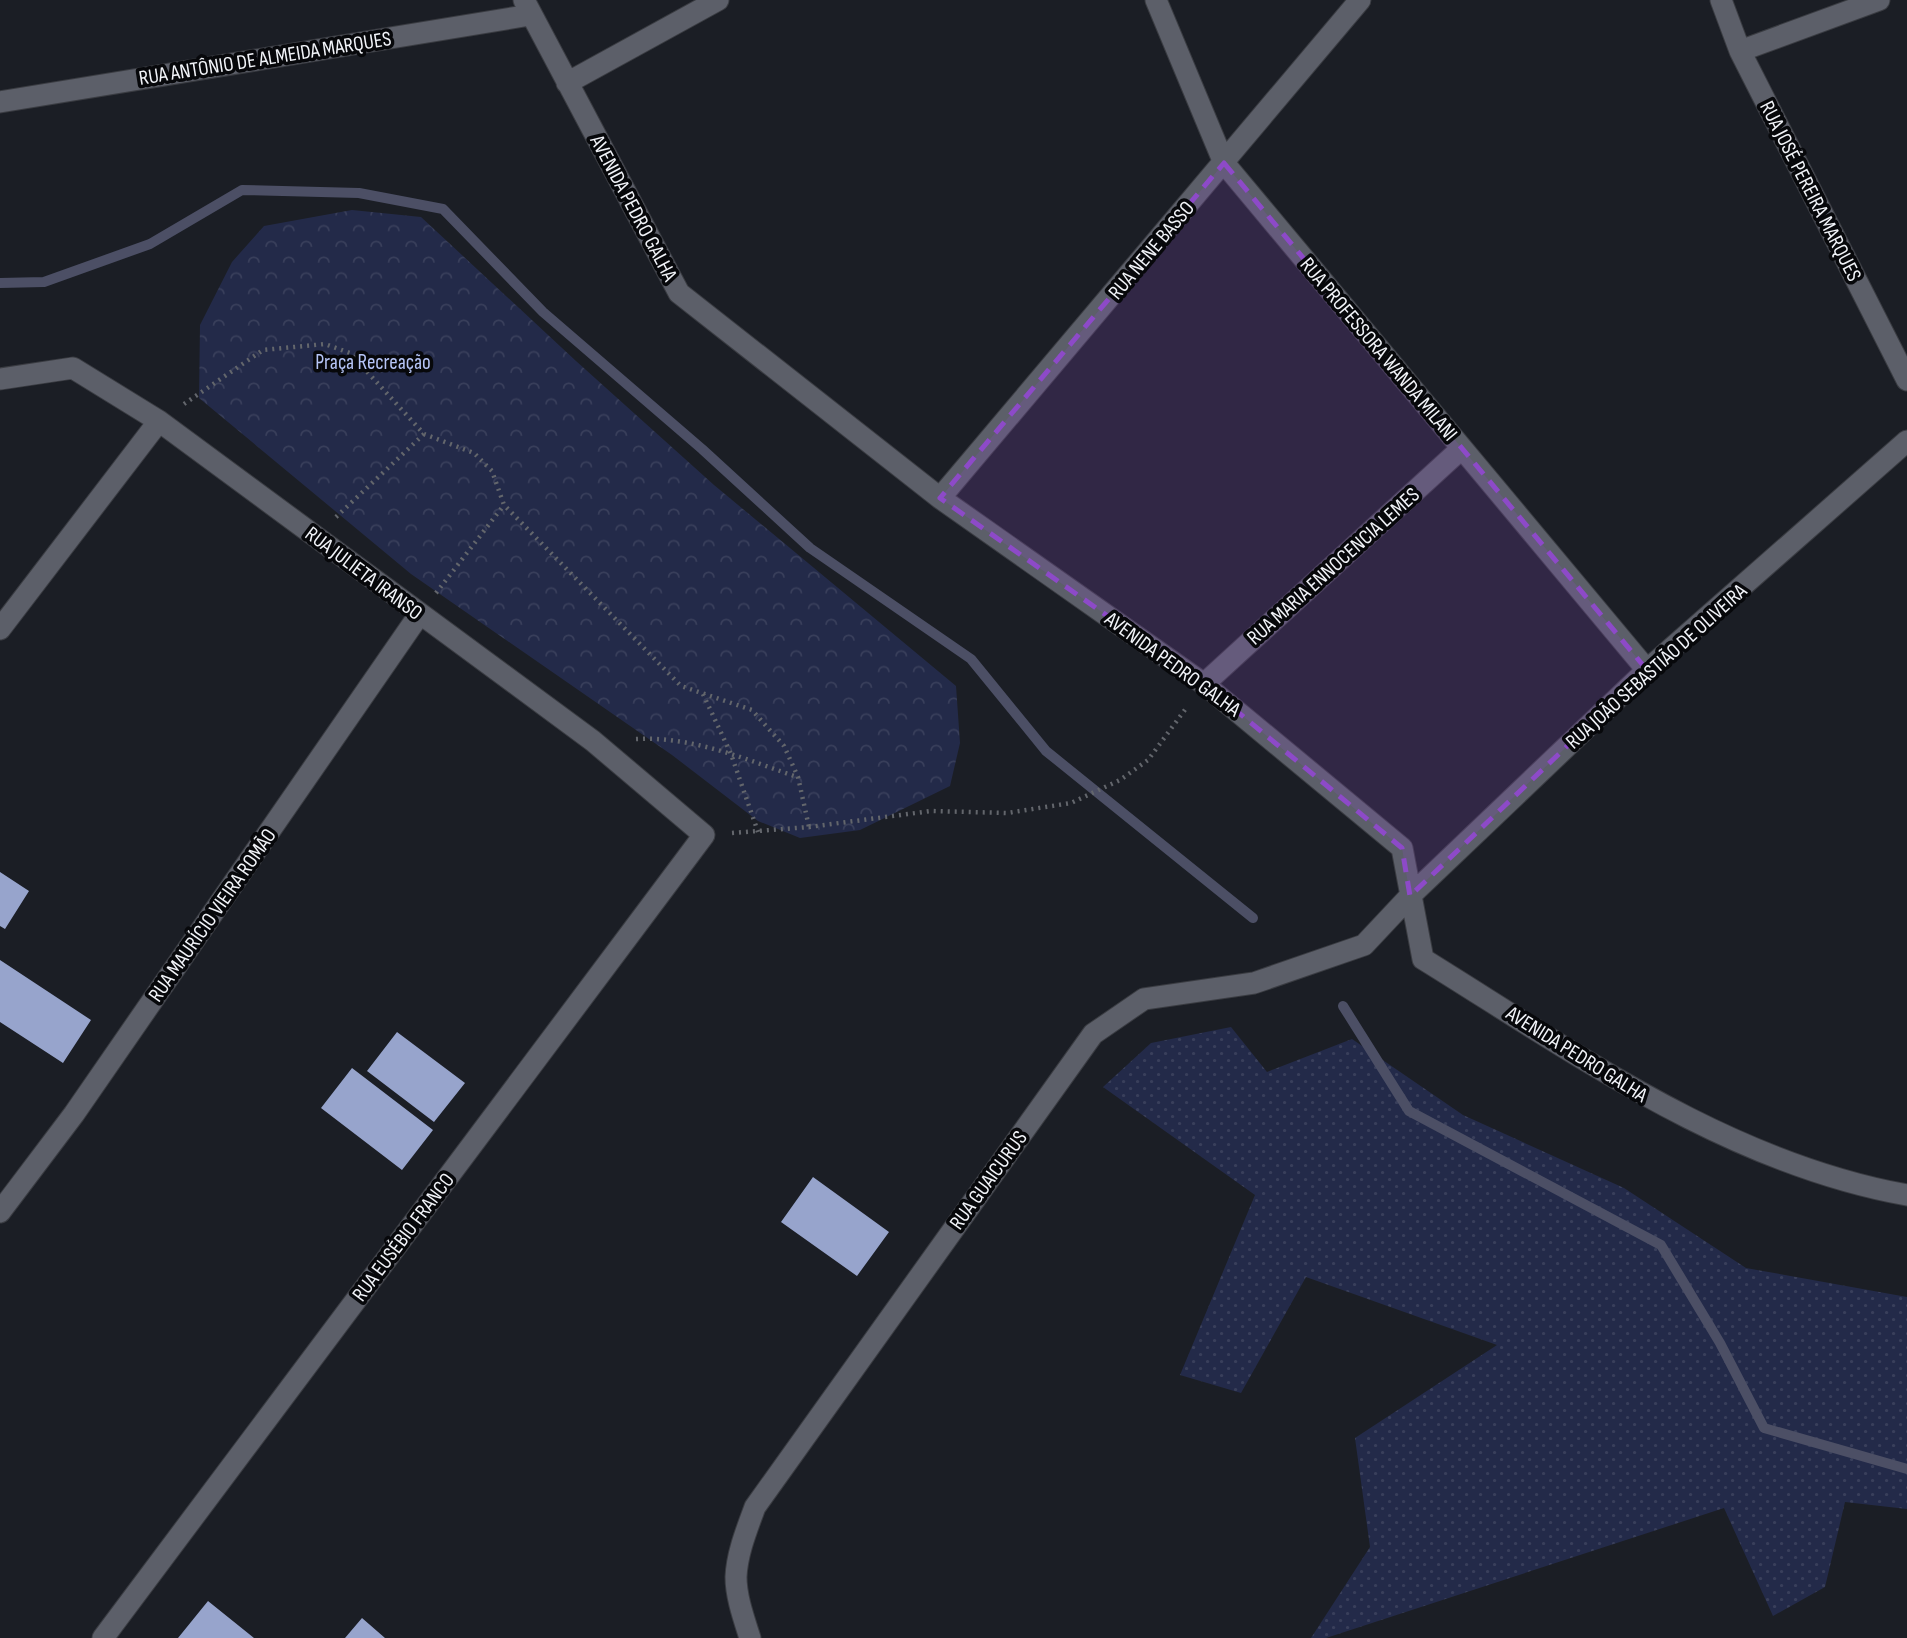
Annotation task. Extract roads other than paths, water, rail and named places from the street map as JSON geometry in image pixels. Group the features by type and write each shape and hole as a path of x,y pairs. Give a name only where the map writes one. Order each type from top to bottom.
{"street":[{"path":"568,83 718,0"},
{"name":"RUA PROFESSORA WANDA MILANI","path":"1156,0 1224,163 1647,670"},
{"name":"RUA NENE BASSO","path":"940,498 1360,0"},
{"name":"RUA JOSÉ PEREIRA MARQUES","path":"1721,0 1740,51 1907,380"},
{"path":"1740,51 1878,0"},
{"name":"AVENIDA PEDRO GALHA","path":"527,7 679,293 940,498 1204,684 1402,848 1423,959 1656,1103 1768,1155 1876,1190 1907,1195"},
{"name":"RUA ANTÔNIO DE ALMEIDA MARQUES","path":"0,102 527,7"},
{"name":"RUA JULIETA IRANSO","path":"0,379 73,368 159,421 593,741 704,835"},
{"path":"0,629 159,421"},
{"name":"RUA JOÃO SEBASTIÃO DE OLIVEIRA","path":"1410,896 1647,670 1907,441"},
{"name":"RUA MARIA ENNOCENCIA LEMES","path":"1204,684 1461,449"},
{"name":"RUA MAURÍCIO VIEIRA ROMÃO","path":"0,1212 82,1102 419,615"},
{"name":"RUA EUSÉBIO FRANCO","path":"103,1638 704,835"},
{"name":"RUA GUAICURUS","path":"750,1638 736,1578 742,1542 755,1507 1093,1034 1144,999 1254,983 1364,945 1410,896"}],"waterway":[{"path":"0,283 44,282 150,244 242,190 359,193 443,209 543,312 702,449 810,548 971,659 1046,751 1253,918"},
{"path":"1343,1006 1409,1111 1661,1245 1720,1343 1764,1428 1907,1469"}],"park label":[{"name":"Praça Recreação","path":"373,362"}]}
